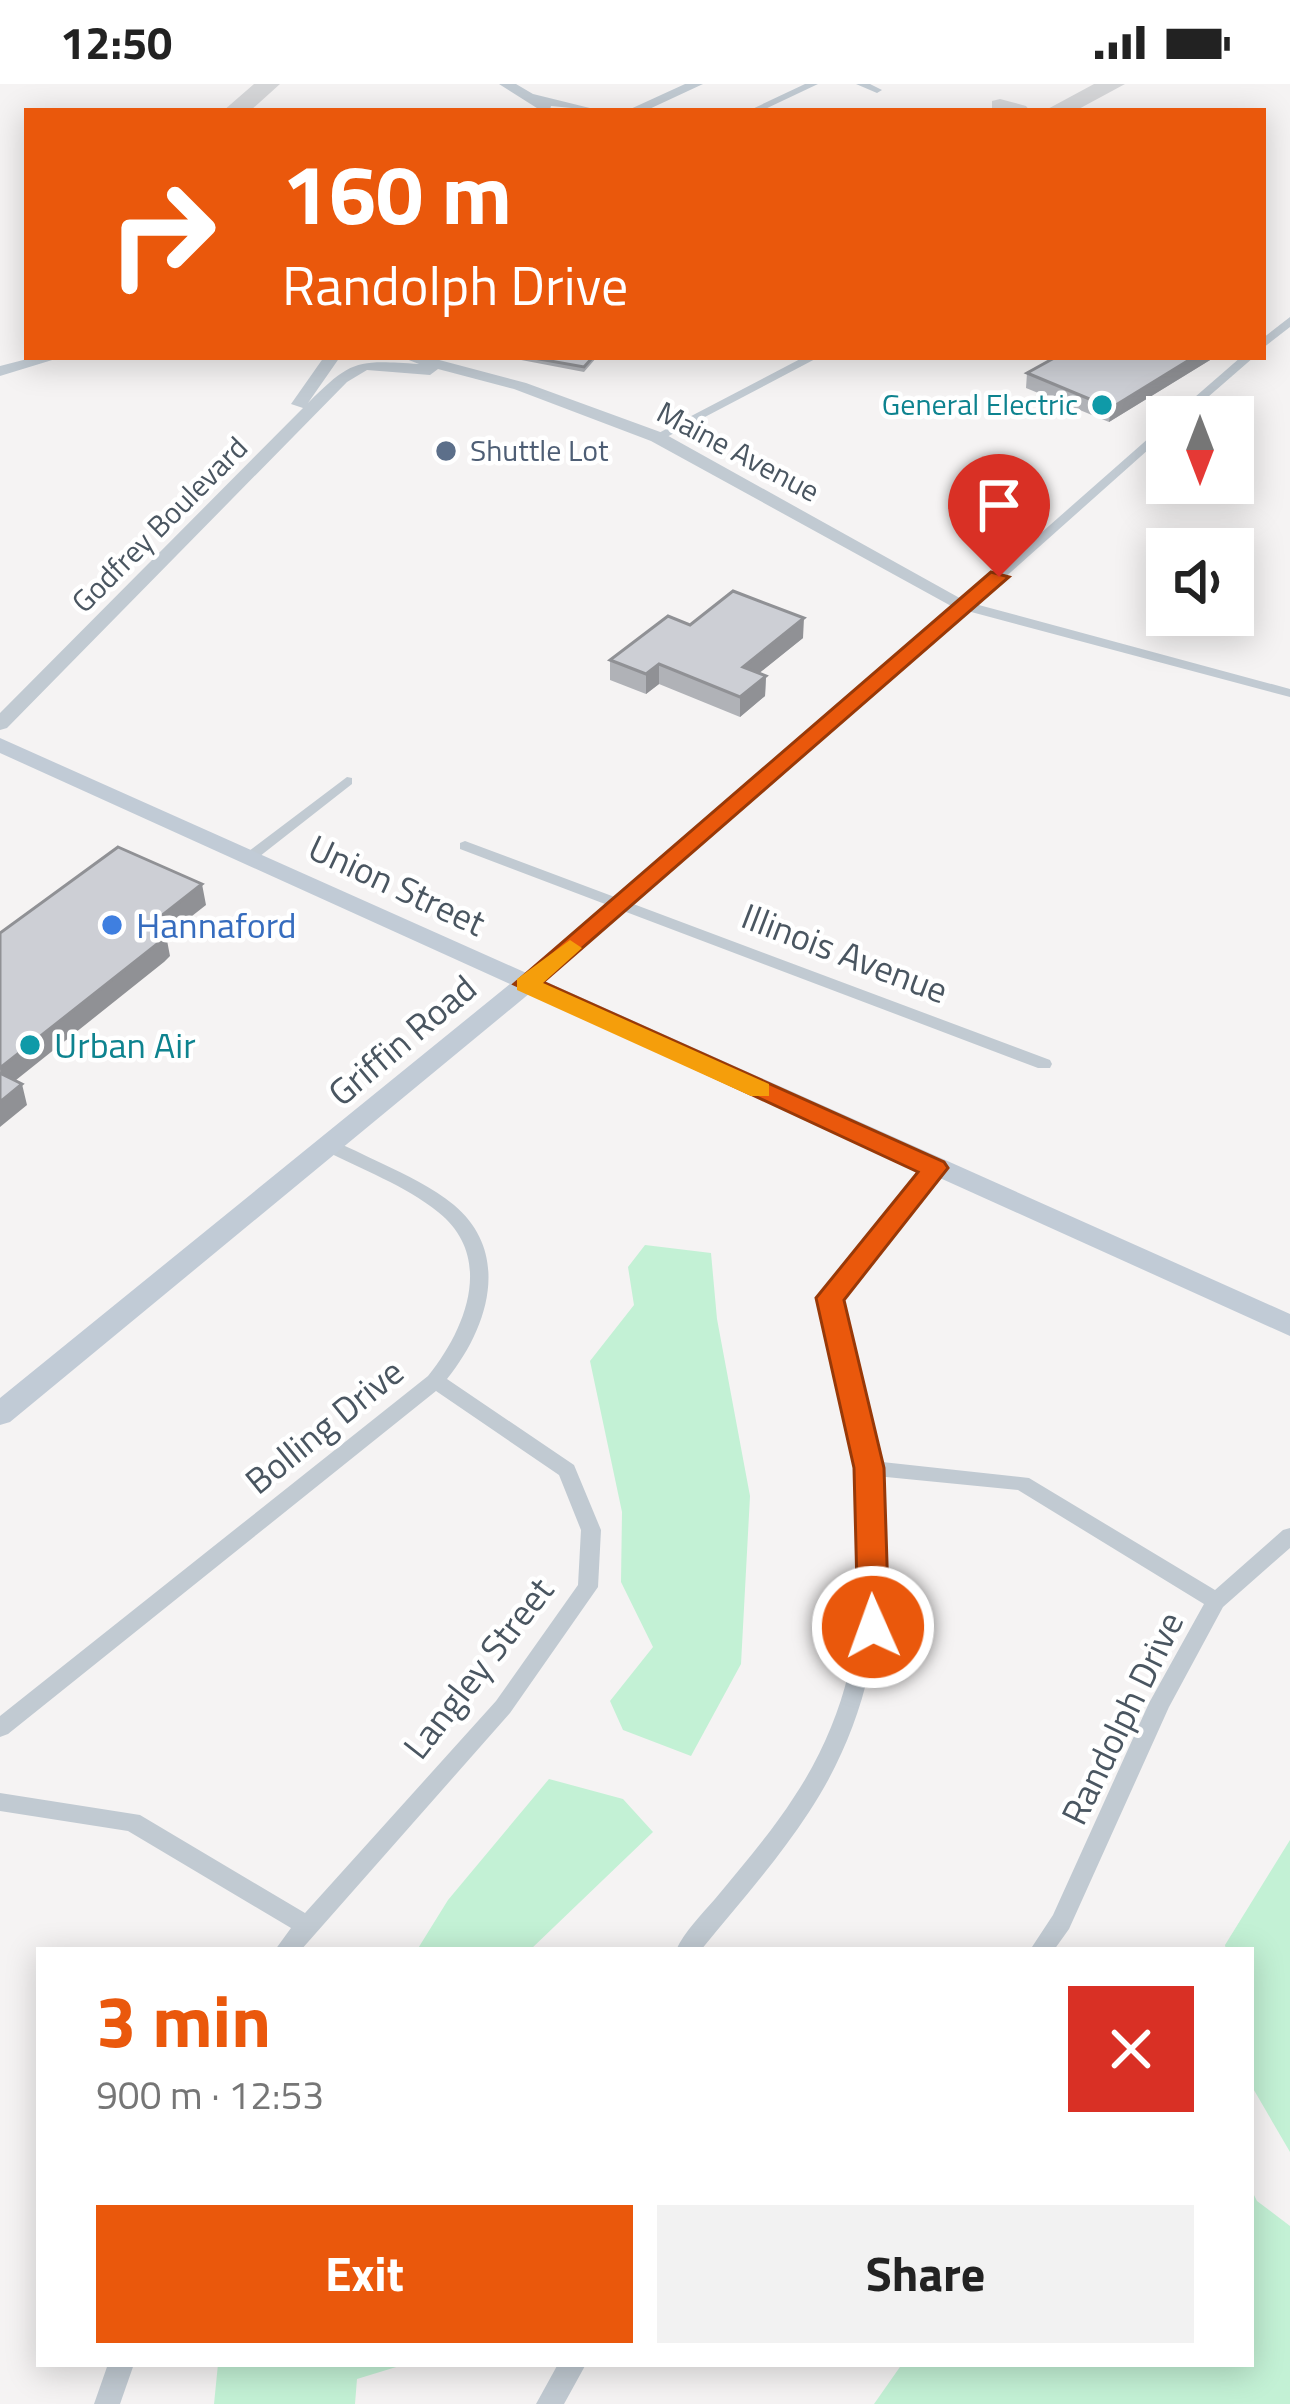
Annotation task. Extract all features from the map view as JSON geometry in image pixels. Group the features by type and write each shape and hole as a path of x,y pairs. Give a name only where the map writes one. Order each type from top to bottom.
{"main road":[{"name":"Union Street","path":"0,745 1290,1326"},
{"name":"Griffin Road","path":"0,1414 526,984"}],"street":[{"path":"506,84 544,108"},
{"path":"640,108 696,84"},
{"path":"760,108 813,84"},
{"path":"861,84 877,90"},
{"path":"532,98 580,108"},
{"path":"1266,342 1290,322"},
{"path":"0,371 42,360"},
{"name":"Godfrey Boulevard","path":"0,706 284,420 330,360"},
{"name":"Maine Avenue","path":"344,360 474,374"},
{"name":"Godfrey Boulevard","path":"0,724 341,379 383,360"},
{"name":"Maine Avenue","path":"421,360 580,405 657,437 965,606"},
{"path":"657,437 807,360"},
{"path":"1202,396 1244,360"},
{"name":"Griffin Road","path":"526,984 1146,445"},
{"path":"965,606 1290,693"},
{"path":"250,857 347,781"},
{"name":"Illinois Avenue","path":"465,846 1044,1064"},
{"name":"Bolling Drive","path":"0,1728 435,1381 465,1347 480,1301 475,1259 459,1220 330,1146"},
{"path":"689,1947 768,1848 832,1752 873,1627 869,1468 830,1298 935,1168"},
{"name":"Langley Street","path":"288,1947 503,1707 588,1587 592,1531 566,1470 435,1381"},
{"path":"869,1468 1022,1483 1216,1601"},
{"name":"Randolph Drive","path":"1043,1947 1061,1922 1160,1703 1216,1601 1290,1536"},
{"path":"0,1802 132,1822 304,1924"},
{"path":"107,2404 120,2367"},
{"path":"549,2404 571,2367"}],"green space":[{"path":"645,1245 711,1253 717,1319 750,1496 741,1664 691,1756 623,1730 610,1701 653,1647 621,1582 622,1512 590,1361 634,1305 628,1267"},
{"path":"549,1779 623,1799 653,1832 533,1947 419,1947 448,1900"},
{"path":"1290,1840 1290,2152 1254,2090 1254,1947 1225,1945"},
{"path":"1254,2195 1290,2226 1290,2404 874,2404 900,2367 1254,2367"},
{"path":"218,2367 396,2367 357,2379 355,2404 214,2404"}],"building":[{"path":"545,360 590,360 584,367"},
{"path":"1051,360 1189,360 1111,408 1027,373"},
{"path":"733,591 804,618 743,667 766,676 740,697 659,664 646,674 610,660 668,616 690,625"},
{"path":"118,847 202,884 151,924 166,935 161,941 0,1068 0,933"},
{"path":"0,1073 22,1084 0,1102"}],"taxiway":[{"path":"239,108 268,84"},
{"path":"1062,108 1113,84"},
{"path":"1000,106 1007,108"}],"slow traffic":[{"path":"570,948 526,984 760,1090"}],"place":[{"name":"General Electric","path":"1102,405"},
{"name":"Shuttle Lot","path":"446,451"},
{"name":"Hannaford","path":"112,925"},
{"name":"Urban Air","path":"30,1045"}],"route":[{"path":"873,1627 869,1468 830,1298 935,1168 526,984 999,577"}]}
